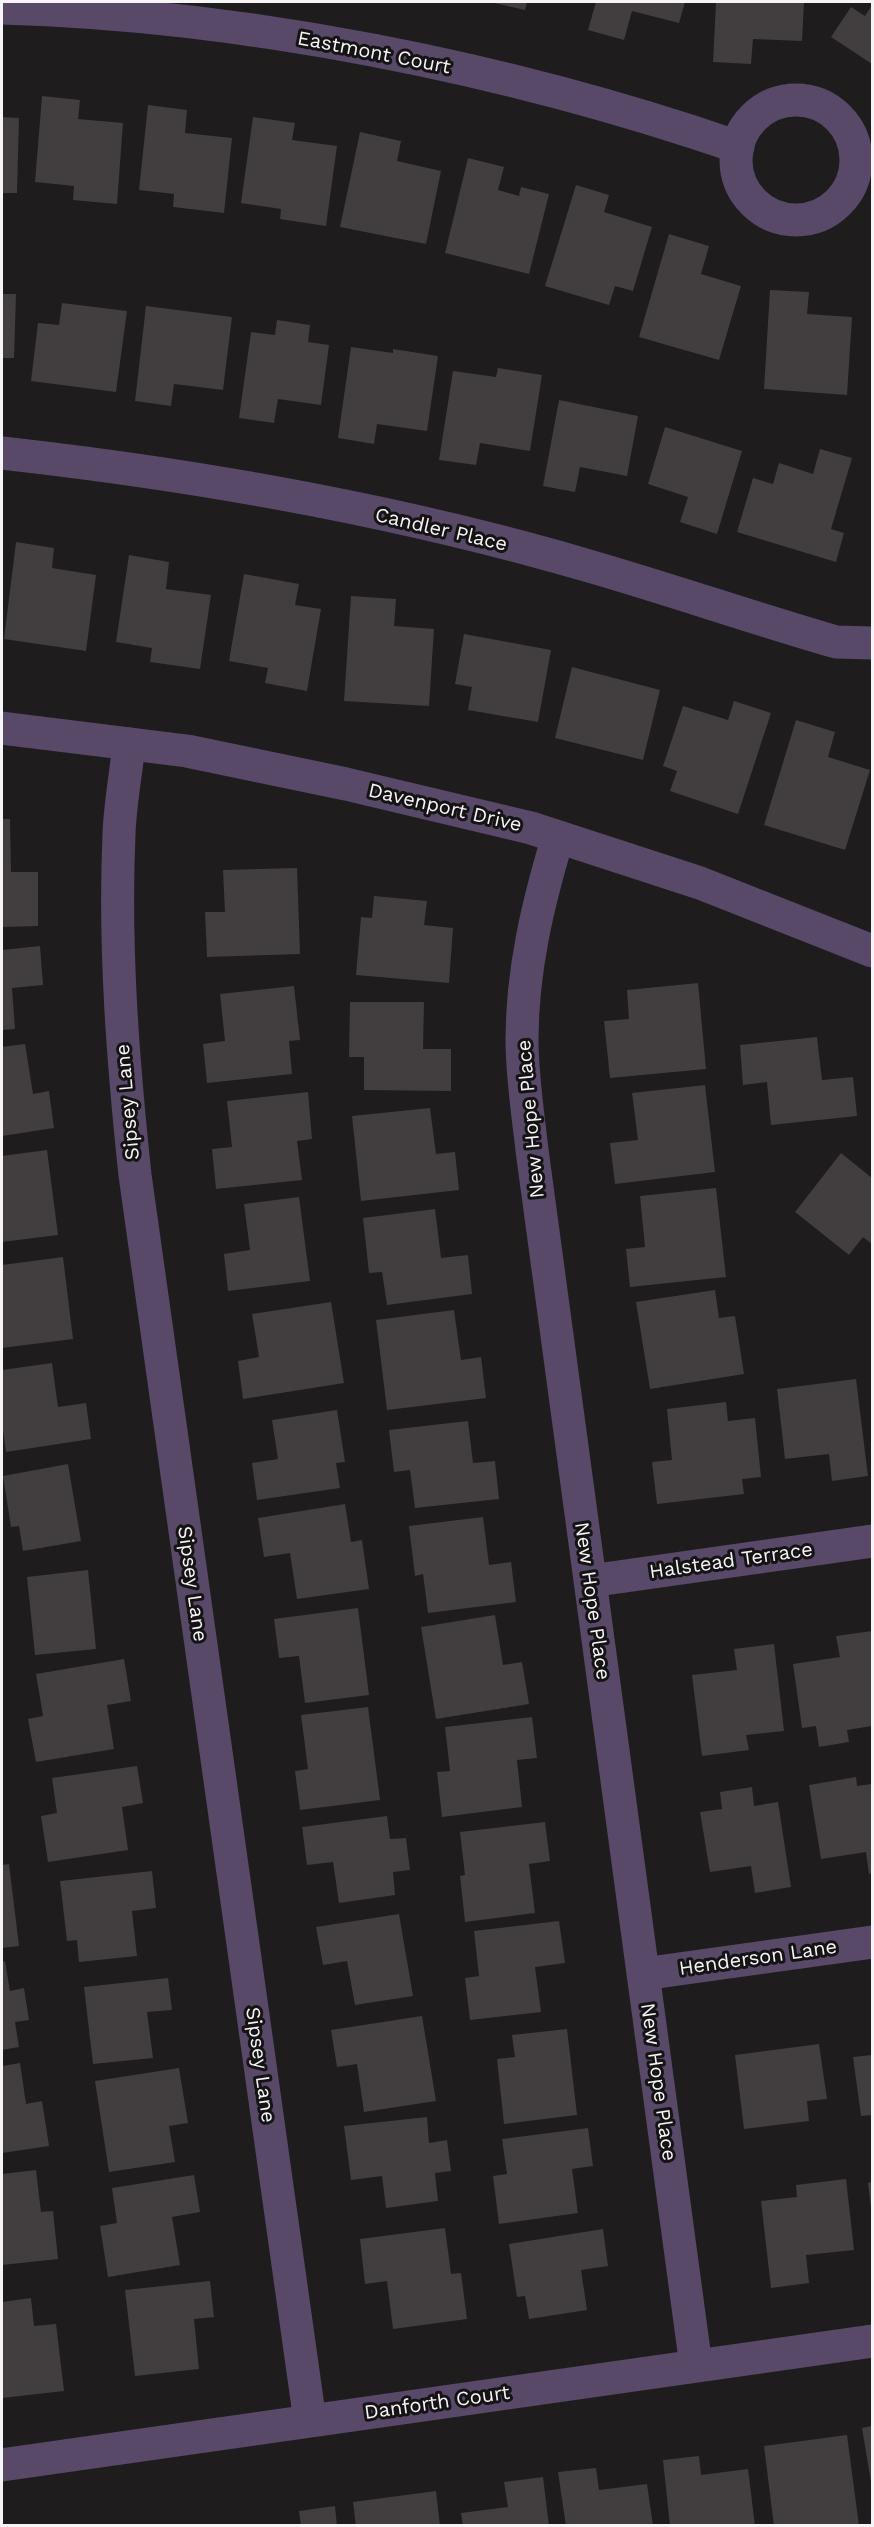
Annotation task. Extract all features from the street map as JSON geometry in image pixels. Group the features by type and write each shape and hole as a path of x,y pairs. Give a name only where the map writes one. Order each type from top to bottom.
{"street":[{"name":"Eastmont Court","path":"2,8 60,9 189,22 346,46 501,78 656,119 738,147"},
{"name":"Candler Place","path":"2,453 126,468 280,494 428,525 588,566 836,642 873,643"},
{"name":"Davenport Drive","path":"2,728 187,751 346,784 558,837 700,883 873,951"},
{"name":"Sipsey Lane","path":"129,744 119,831 117,902 124,1075 135,1175 310,2421"},
{"name":"New Hope Place","path":"558,837 542,891 528,957 522,1040 532,1150 696,2366"},
{"name":"Halstead Terrace","path":"590,1581 873,1541"},
{"name":"Henderson Lane","path":"643,1974 873,1942"},
{"name":"Danforth Court","path":"2,2464 873,2341"}],"building":[{"path":"490,2 527,2 525,10"},
{"path":"596,2 685,2 679,23 632,11 624,40 588,30"},
{"path":"716,2 804,2 802,41 753,39 751,64 713,62"},
{"path":"872,5 872,64 831,37 851,7 865,16"},
{"path":"42,96 80,100 78,119 123,123 117,204 73,200 74,186 35,182"},
{"path":"148,105 187,110 185,133 232,138 224,213 173,207 174,194 139,190"},
{"path":"2,117 19,118 17,193 2,193"},
{"path":"253,117 295,123 292,140 337,146 326,226 280,219 281,209 241,203"},
{"path":"360,132 401,141 397,161 441,171 426,244 340,227"},
{"path":"468,158 504,167 498,190 519,196 521,187 549,194 529,274 445,253"},
{"path":"576,185 609,195 604,212 652,227 633,291 615,286 609,305 545,286"},
{"path":"669,234 709,246 701,274 741,286 719,360 639,337"},
{"path":"770,290 809,292 807,314 852,317 847,395 764,389"},
{"path":"2,294 16,294 14,358 2,358"},
{"path":"62,303 127,311 116,392 31,381 38,323 59,325"},
{"path":"146,306 232,317 223,390 174,384 171,406 135,401"},
{"path":"277,320 310,325 308,342 329,345 321,405 278,399 274,423 239,418 251,332 275,335"},
{"path":"351,347 393,353 393,349 438,356 427,431 377,424 374,444 338,438"},
{"path":"498,368 542,375 530,451 480,443 476,465 439,460 453,371 496,377"},
{"path":"559,400 638,416 627,476 580,467 575,492 543,486"},
{"path":"665,427 742,451 717,534 680,522 688,497 648,484"},
{"path":"820,449 852,458 831,529 844,533 836,562 737,532 753,478 773,484 779,463 813,474"},
{"path":"16,542 54,548 52,568 96,575 86,651 4,639"},
{"path":"129,555 169,562 166,589 211,595 200,669 150,662 152,648 116,642"},
{"path":"244,574 299,584 295,605 321,609 307,691 265,683 268,668 229,661"},
{"path":"351,596 396,599 394,626 434,629 429,706 344,701"},
{"path":"464,634 551,650 538,722 468,710 472,687 455,684"},
{"path":"572,667 660,690 643,760 555,738"},
{"path":"734,701 771,713 738,814 670,791 677,771 663,766 683,706 728,720"},
{"path":"796,720 835,732 828,757 870,770 845,850 764,825"},
{"path":"2,819 10,819 11,872 38,872 38,926 2,927"},
{"path":"297,868 300,954 207,957 205,912 225,912 223,870"},
{"path":"374,896 427,901 424,925 453,928 449,983 356,975 361,917 372,918"},
{"path":"40,946 43,985 12,988 15,1029 2,1030 2,950"},
{"path":"698,983 706,1069 610,1078 604,1021 629,1019 627,990"},
{"path":"294,986 300,1040 289,1041 292,1074 207,1083 203,1044 225,1041 220,994"},
{"path":"350,1002 424,1002 423,1049 451,1049 451,1091 364,1090 364,1057 349,1057"},
{"path":"817,1037 822,1080 853,1077 857,1116 771,1125 767,1082 743,1085 740,1045"},
{"path":"25,1044 33,1094 49,1091 54,1128 2,1136 2,1047"},
{"path":"705,1085 715,1172 615,1184 610,1143 638,1140 632,1093"},
{"path":"308,1092 312,1139 297,1141 302,1180 216,1189 212,1149 232,1147 227,1101"},
{"path":"430,1108 436,1154 455,1152 459,1190 361,1201 352,1116"},
{"path":"47,1150 58,1235 2,1242 2,1156"},
{"path":"841,1153 872,1178 872,1244 863,1237 849,1255 795,1212"},
{"path":"716,1188 726,1277 630,1287 626,1249 645,1247 640,1196"},
{"path":"299,1197 310,1281 228,1291 224,1254 250,1250 244,1204"},
{"path":"435,1209 441,1258 468,1255 472,1294 387,1305 382,1272 369,1273 363,1218"},
{"path":"63,1257 73,1339 2,1348 2,1265"},
{"path":"715,1290 719,1318 735,1316 744,1374 650,1389 636,1302"},
{"path":"331,1302 344,1383 243,1399 238,1361 259,1357 252,1314"},
{"path":"454,1310 461,1360 481,1357 486,1398 387,1410 376,1320"},
{"path":"52,1363 58,1407 86,1403 91,1439 6,1452 2,1423 2,1370"},
{"path":"856,1379 868,1476 832,1481 829,1454 785,1459 777,1389"},
{"path":"726,1402 728,1421 755,1418 761,1477 742,1479 744,1494 657,1504 652,1462 672,1460 667,1409"},
{"path":"337,1410 345,1462 336,1463 340,1488 257,1500 252,1463 278,1459 272,1420"},
{"path":"468,1421 473,1463 495,1461 499,1499 415,1508 410,1470 394,1472 389,1430"},
{"path":"68,1464 81,1541 23,1551 19,1526 11,1527 3,1476"},
{"path":"345,1504 351,1542 362,1540 369,1589 297,1599 290,1553 264,1557 258,1518"},
{"path":"483,1517 489,1565 511,1562 516,1602 428,1613 423,1574 415,1576 409,1526"},
{"path":"88,1570 96,1649 35,1655 27,1577"},
{"path":"358,1608 369,1695 305,1703 299,1656 279,1658 274,1619"},
{"path":"495,1615 503,1665 522,1662 529,1704 436,1719 421,1627"},
{"path":"872,1631 872,1726 847,1730 849,1742 819,1747 816,1726 802,1728 793,1664 840,1657 836,1636"},
{"path":"774,1644 784,1731 746,1735 749,1750 702,1756 692,1675 737,1670 734,1649"},
{"path":"124,1659 131,1701 107,1705 114,1749 36,1762 28,1719 43,1716 36,1674"},
{"path":"368,1707 380,1800 300,1810 295,1771 308,1769 301,1715"},
{"path":"532,1717 537,1758 517,1760 522,1807 442,1817 437,1772 450,1771 445,1727"},
{"path":"137,1766 143,1803 122,1807 128,1850 48,1862 41,1816 57,1813 52,1778"},
{"path":"856,1777 857,1786 872,1784 872,1873 869,1874 866,1852 821,1859 809,1785"},
{"path":"752,1787 754,1806 778,1802 791,1887 755,1893 751,1866 710,1872 700,1812 722,1809 720,1792"},
{"path":"387,1816 390,1839 406,1838 410,1870 393,1872 395,1895 339,1903 333,1862 307,1865 302,1827"},
{"path":"545,1822 550,1861 529,1864 535,1913 465,1922 460,1876 465,1875 460,1832"},
{"path":"9,1864 19,1946 2,1948 2,1865"},
{"path":"152,1871 156,1908 132,1911 137,1956 79,1962 77,1940 67,1941 60,1881"},
{"path":"399,1914 413,1996 355,2005 347,1961 323,1965 316,1927"},
{"path":"559,1921 565,1963 535,1967 541,2012 470,2020 465,1978 479,1976 474,1931"},
{"path":"5,1961 10,1991 24,1988 29,2020 15,2022 19,2047 2,2050 2,1962"},
{"path":"168,1978 172,2010 147,2012 153,2058 93,2064 84,1987"},
{"path":"422,2016 436,2101 364,2112 357,2064 337,2067 331,2030"},
{"path":"567,2029 577,2115 504,2124 497,2059 515,2057 512,2035"},
{"path":"819,2044 827,2099 807,2101 809,2121 744,2129 735,2055"},
{"path":"872,2055 872,2115 861,2116 853,2057"},
{"path":"20,2063 26,2104 42,2101 49,2146 2,2153 2,2066"},
{"path":"179,2068 188,2123 169,2126 175,2162 109,2172 95,2081"},
{"path":"427,2117 429,2143 447,2140 451,2171 435,2173 438,2201 386,2208 382,2176 351,2180 344,2126"},
{"path":"588,2128 593,2166 572,2169 578,2213 499,2224 493,2176 507,2174 502,2139"},
{"path":"36,2170 41,2212 53,2211 58,2259 2,2265 2,2174"},
{"path":"194,2175 200,2212 172,2217 180,2265 108,2277 100,2226 117,2223 112,2188"},
{"path":"846,2179 854,2250 806,2255 809,2283 771,2288 761,2201 797,2197 796,2185"},
{"path":"872,2182 872,2208 871,2208 868,2183"},
{"path":"445,2228 451,2274 461,2273 467,2319 393,2329 387,2281 365,2284 360,2239"},
{"path":"603,2229 608,2266 581,2270 587,2310 529,2319 525,2296 517,2297 509,2244"},
{"path":"210,2281 214,2317 194,2319 199,2369 135,2376 125,2290"},
{"path":"31,2298 34,2326 56,2324 64,2391 2,2398 2,2302"},
{"path":"872,2426 872,2482 871,2482 862,2428"},
{"path":"847,2435 859,2526 774,2526 764,2446"},
{"path":"699,2456 701,2475 748,2469 755,2526 670,2526 663,2460"},
{"path":"596,2468 599,2490 647,2484 653,2526 566,2526 558,2472"},
{"path":"543,2477 549,2526 463,2526 461,2513 508,2507 504,2482"},
{"path":"436,2491 440,2526 356,2526 353,2502"},
{"path":"335,2506 337,2526 301,2526 299,2511"}]}
